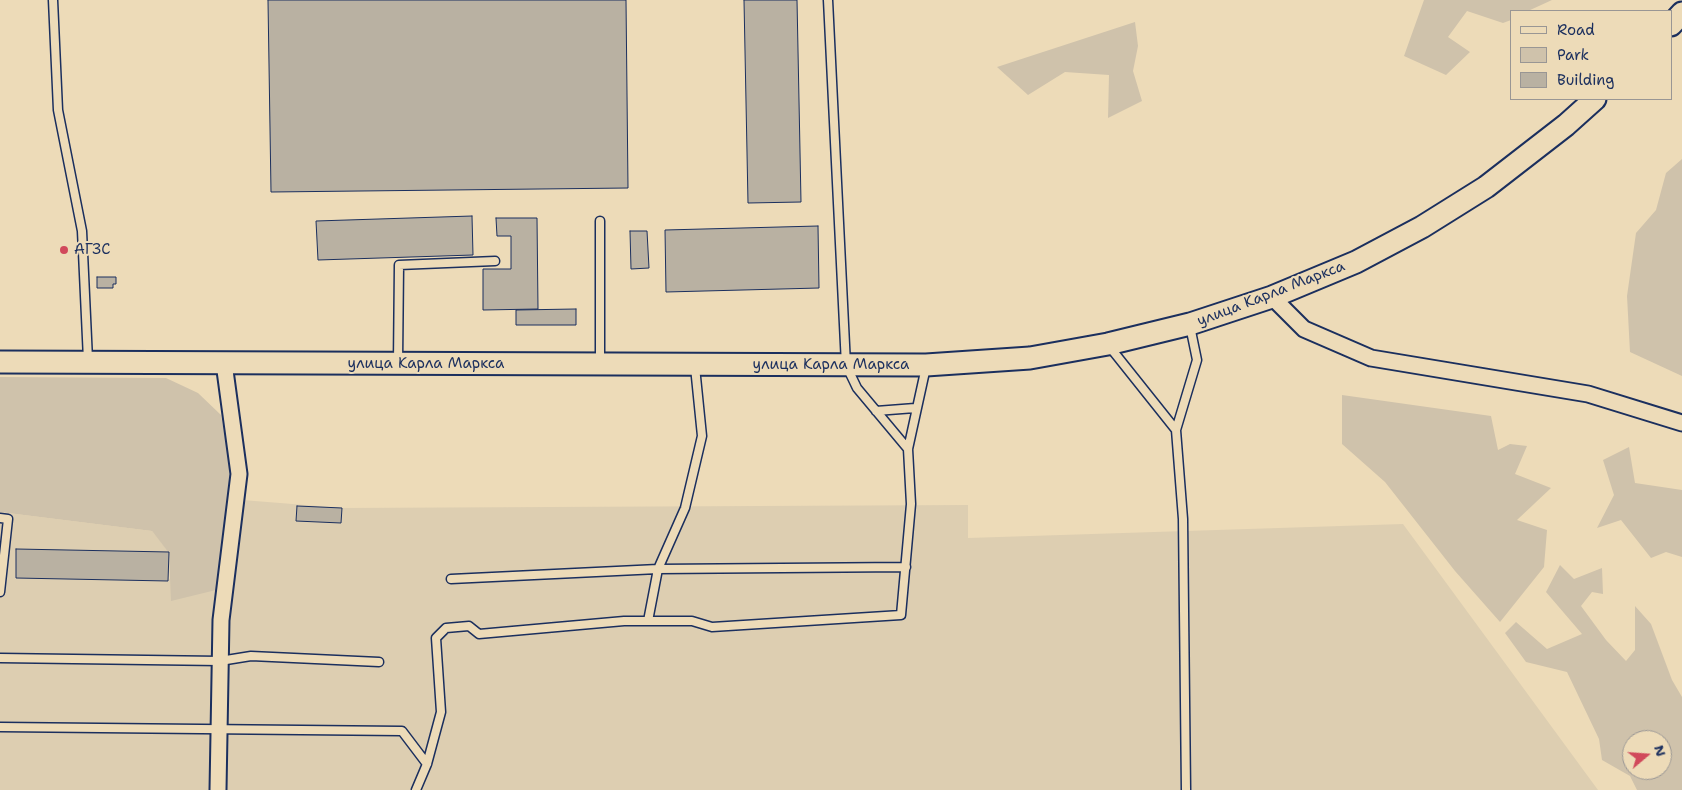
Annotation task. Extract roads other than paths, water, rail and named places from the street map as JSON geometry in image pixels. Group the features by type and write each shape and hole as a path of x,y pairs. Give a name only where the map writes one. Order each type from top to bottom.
{"main road":[{"path":"1672,25 1682,13"},
{"name":"улица Карла Маркса","path":"0,362 926,365 1030,358 1108,344 1190,324 1272,296 1356,262 1430,222 1486,187 1566,126 1594,100"}],"street":[{"path":"1272,296 1304,329 1371,358 1588,394 1682,422"},
{"path":"218,790 221,620 239,474 224,363"}],"lane":[{"path":"53,0 58,110 82,231 88,363"},
{"path":"828,0 846,365 857,388 908,449"},
{"path":"600,221 600,364"},
{"path":"398,364 399,265 495,261"},
{"path":"1186,790 1184,519 1176,430 1197,360 1190,324"},
{"path":"1108,344 1176,430"},
{"path":"648,621 658,569 685,508 702,436 695,365"},
{"path":"416,790 428,764 441,712 436,638 446,628 469,626 479,634 624,621 692,621 712,627 901,615 911,504 908,449 926,365"},
{"path":"876,411 916,408"},
{"path":"0,518 8,519 0,592"},
{"path":"451,579 658,569 906,567"},
{"path":"0,658 220,661 251,656 379,662"},
{"path":"0,727 402,730 428,764"}],"place":[{"name":"АГЗС","path":"64,250"}]}
